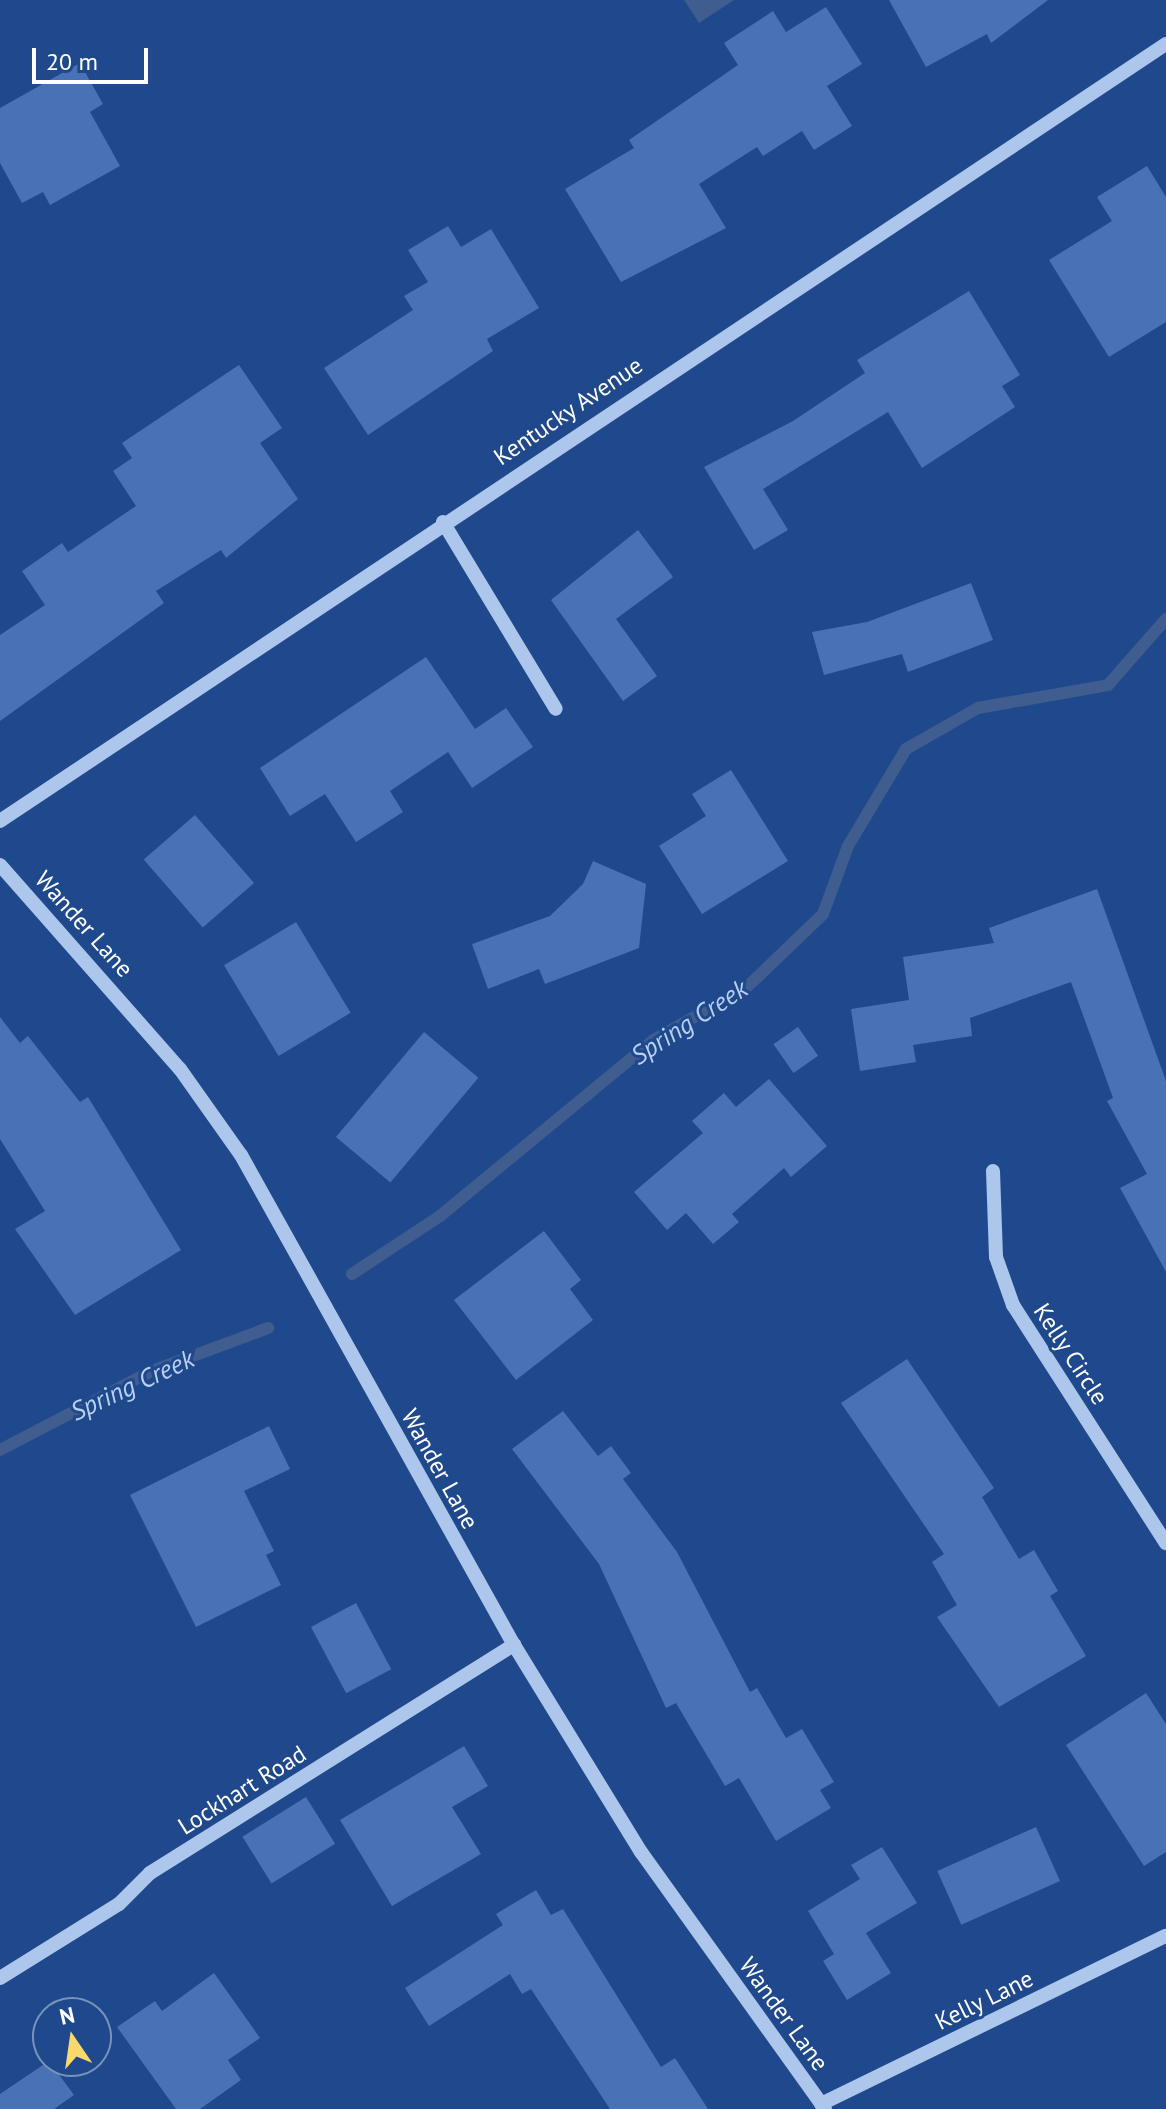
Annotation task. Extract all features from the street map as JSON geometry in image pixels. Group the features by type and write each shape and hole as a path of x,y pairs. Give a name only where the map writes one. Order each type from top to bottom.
{"street":[{"name":"Kentucky Avenue","path":"0,821 443,522 1166,44"},
{"path":"443,522 556,709"},
{"name":"Wander Lane","path":"0,865 180,1069 241,1155 514,1645 641,1852 823,2106"},
{"name":"Kelly Circle","path":"993,1171 996,1257 1013,1305 1166,1543"},
{"name":"Lockhart Road","path":"0,1978 119,1904 150,1873 514,1645"},
{"name":"Kelly Lane","path":"823,2106 1166,1936"}],"water":[{"path":"684,0 734,0 699,23"}],"building":[{"path":"889,0 1048,0 991,43 987,34 926,67"},
{"path":"826,7 862,64 827,86 852,126 814,150 802,131 763,156 757,147 699,184 726,228 621,282 565,189 634,148 629,140 738,65 724,43 773,11 786,32"},
{"path":"80,63 103,104 90,112 120,166 50,205 43,192 22,203 0,163 0,108"},
{"path":"1147,166 1166,197 1166,322 1109,357 1049,260 1112,221 1097,197"},
{"path":"448,226 461,247 491,229 539,308 487,339 493,351 368,435 324,368 413,310 404,296 428,282 408,250"},
{"path":"969,291 1020,375 1002,386 1015,407 922,468 888,412 763,489 788,530 754,550 704,467 793,421 865,373 857,360"},
{"path":"239,365 282,428 260,443 298,499 226,558 221,550 156,591 164,603 0,721 0,635 45,605 22,571 62,543 68,552 136,506 113,471 132,458 122,443"},
{"path":"638,530 673,577 616,619 657,676 623,701 551,600"},
{"path":"971,583 993,640 908,672 902,654 824,675 812,632 867,622"},
{"path":"426,657 475,729 506,708 533,747 472,788 448,752 390,791 403,812 356,842 325,794 290,816 260,768"},
{"path":"731,770 788,861 702,914 659,846 706,816 692,794"},
{"path":"195,815 254,883 203,928 144,860"},
{"path":"593,861 646,884 639,948 545,984 539,969 488,989 472,944 550,916 583,884"},
{"path":"1097,889 1166,1081 1166,1272 1120,1188 1147,1174 1107,1101 1113,1098 1071,982 970,1018 972,1036 913,1045 916,1062 860,1071 851,1009 909,1000 903,957 994,943 989,928"},
{"path":"296,922 351,1013 279,1056 224,965"},
{"path":"0,1017 20,1043 28,1036 80,1102 88,1097 181,1250 75,1315 15,1229 45,1211 0,1139"},
{"path":"798,1027 818,1056 794,1073 773,1044"},
{"path":"424,1032 478,1078 390,1183 336,1137"},
{"path":"769,1079 827,1146 791,1177 784,1168 732,1214 739,1222 713,1244 686,1213 667,1230 634,1192 703,1133 692,1121 724,1093 736,1107"},
{"path":"544,1231 581,1280 570,1289 593,1320 516,1380 454,1300"},
{"path":"907,1359 994,1488 982,1497 1019,1559 1034,1550 1058,1591 1050,1596 1086,1656 999,1707 937,1617 957,1605 932,1562 944,1554 841,1403"},
{"path":"563,1411 598,1456 611,1446 631,1473 623,1479 677,1552 750,1692 757,1688 786,1738 802,1729 834,1782 820,1790 831,1808 776,1841 739,1778 725,1786 676,1703 666,1708 599,1564 512,1449"},
{"path":"269,1426 290,1469 244,1491 274,1551 266,1555 281,1585 196,1627 130,1495"},
{"path":"356,1603 391,1669 346,1693 311,1627"},
{"path":"1146,1693 1166,1724 1166,1852 1144,1866 1066,1745"},
{"path":"464,1746 488,1786 452,1807 481,1854 392,1906 340,1820"},
{"path":"306,1797 335,1844 272,1883 242,1837"},
{"path":"1036,1827 1060,1881 961,1925 937,1871"},
{"path":"882,1847 917,1903 866,1933 891,1973 847,2000 823,1961 834,1954 808,1911 860,1879 851,1865"},
{"path":"536,1890 551,1915 563,1909 661,2067 675,2058 708,2109 610,2109 531,1989 522,1994 510,1974 429,2026 405,1988 503,1925 496,1914"},
{"path":"214,1973 260,2038 228,2060 241,2080 200,2109 176,2109 117,2027 155,2001 162,2011"},
{"path":"32,2072 32,2077 61,2077 74,2095 54,2109 0,2109 0,2094"}],"waterway":[{"name":"Spring Creek","path":"352,1274 440,1216 652,1041 747,987 823,914 848,846 906,749 978,708 1108,685 1166,619"},
{"name":"Spring Creek","path":"0,1450 152,1371 268,1328"}]}
